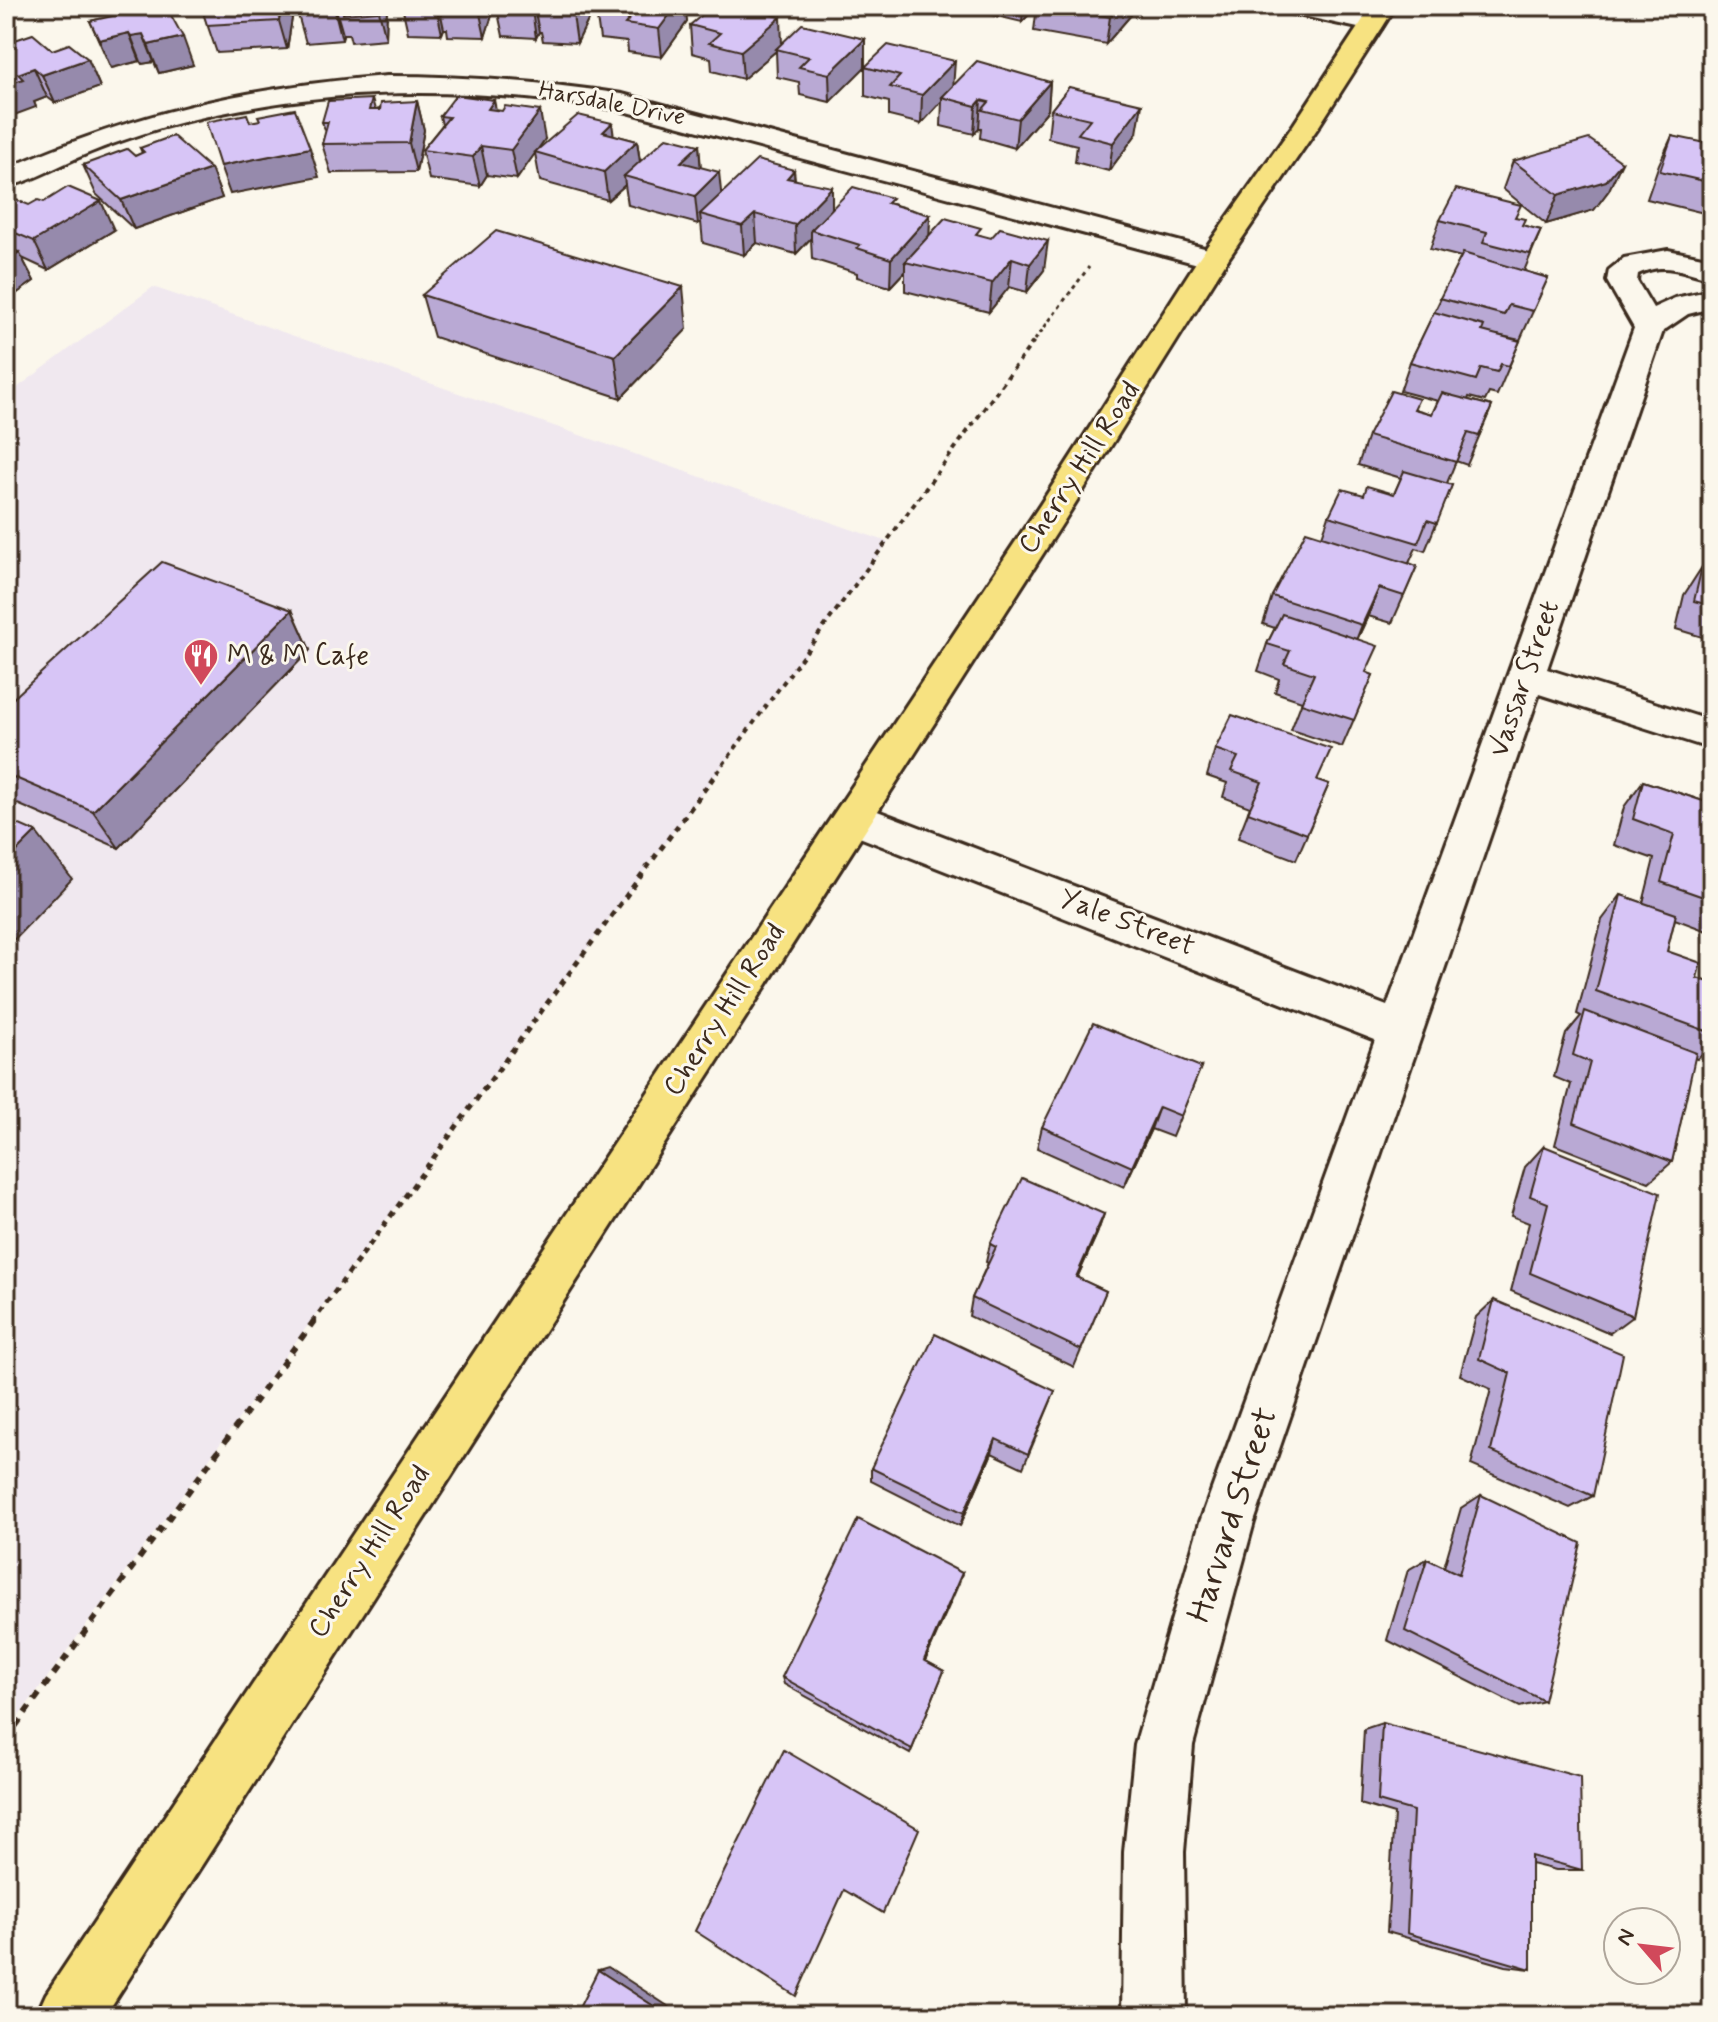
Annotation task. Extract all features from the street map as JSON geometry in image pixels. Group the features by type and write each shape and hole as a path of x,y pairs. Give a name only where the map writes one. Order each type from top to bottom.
{"main road":[{"name":"Cherry Hill Road","path":"68,2016 853,818 1213,259 1306,126 1378,15"}],"street":[{"path":"1289,6 1378,15"},
{"name":"Harsdale Drive","path":"6,179 96,141 169,119 243,102 361,86 491,84 574,92 622,102 1213,259"},
{"path":"1652,257 1695,262 1710,289 1659,316 1649,328 1622,281 1624,270 1652,257"},
{"name":"Vassar Street","path":"1401,1031 1649,328"},
{"path":"1526,676 1712,735"},
{"name":"Yale Street","path":"853,818 1401,1031"},
{"name":"Harvard Street","path":"1154,2016 1154,1852 1164,1745 1227,1522 1401,1031"}],"path":[{"path":"6,1739 1099,255"}],"shaded area":[{"path":"153,287 888,542 6,1733 6,396"}],"building":[{"path":"166,6 183,37 148,45 143,34 131,36 129,33 99,40 90,21"},
{"path":"201,6 281,6 279,21 207,25"},
{"path":"299,6 335,6 335,12 298,15"},
{"path":"344,6 379,6 379,11 343,14"},
{"path":"443,6 480,6 479,9"},
{"path":"533,6 532,10 497,8"},
{"path":"542,6 578,6 573,15 538,13"},
{"path":"600,6 676,6 659,29 625,24 632,16 596,11"},
{"path":"713,6 735,6 781,17 741,51 709,43 720,33 690,25"},
{"path":"1051,6 1119,6 1110,17"},
{"path":"802,24 865,39 829,74 799,67 809,57 776,49"},
{"path":"33,34 52,50 69,44 88,59 42,75 34,68 18,74 23,79 6,85 6,43"},
{"path":"888,45 955,61 922,95 890,87 900,76 865,67"},
{"path":"977,61 1050,82 1018,119 982,110 989,102 981,100 976,106 942,97"},
{"path":"1069,87 1142,104 1113,143 1078,134 1090,119 1051,110"},
{"path":"456,95 494,100 488,109 502,111 505,106 540,111 511,150 481,146 473,157 422,150 449,117 440,116"},
{"path":"372,99 369,110 380,110 381,103 417,101 409,143 322,144 328,122 322,122 328,101"},
{"path":"295,109 310,148 220,166 206,122 247,114 250,122 260,120 258,116"},
{"path":"578,115 612,123 603,132 637,141 604,172 535,152"},
{"path":"173,136 211,169 121,200 83,165 127,149 135,156 144,152 140,148"},
{"path":"1672,136 1711,144 1712,183 1660,171"},
{"path":"667,137 699,145 681,162 719,172 695,196 624,176"},
{"path":"1589,139 1622,162 1606,181 1558,195 1513,161"},
{"path":"757,160 794,170 787,178 832,187 795,225 755,214 742,226 700,214"},
{"path":"68,187 101,201 34,241 6,229 6,199 9,197 29,205 38,200 44,202"},
{"path":"853,187 892,198 887,203 930,215 891,259 857,248 860,245 811,230"},
{"path":"1456,189 1521,205 1515,217 1525,219 1522,225 1541,230 1530,254 1483,242 1487,232 1440,220"},
{"path":"945,218 981,228 976,234 991,238 1000,228 1048,241 1030,264 1012,258 992,283 905,262"},
{"path":"496,231 683,287 615,356 422,295"},
{"path":"6,248 19,252 6,261"},
{"path":"1463,253 1548,278 1533,311 1509,305 1504,315 1440,298"},
{"path":"1434,312 1484,326 1482,331 1520,341 1509,366 1501,364 1497,372 1481,368 1476,380 1410,362"},
{"path":"1391,391 1419,399 1414,409 1432,414 1442,393 1492,406 1479,436 1468,433 1456,462 1368,436"},
{"path":"1404,471 1452,485 1437,523 1427,520 1418,543 1329,516 1342,489 1364,495 1367,486 1394,494"},
{"path":"1306,531 1417,566 1404,596 1379,588 1362,625 1272,596"},
{"path":"162,562 292,610 93,811 6,774 6,705"},
{"path":"1702,567 1712,570 1712,606 1694,601"},
{"path":"1282,614 1378,646 1366,672 1373,675 1354,720 1301,703 1314,674 1284,664 1290,651 1267,644"},
{"path":"1232,715 1331,749 1317,780 1329,784 1307,834 1248,812 1262,782 1231,771 1238,757 1215,749"},
{"path":"1643,781 1712,804 1712,900 1661,882 1674,834 1633,819"},
{"path":"6,819 36,832 6,862"},
{"path":"1621,895 1676,914 1667,951 1701,963 1697,978 1712,983 1712,1033 1596,991"},
{"path":"1585,1011 1696,1053 1672,1162 1574,1123 1590,1062 1573,1055"},
{"path":"1093,1023 1201,1067 1181,1116 1159,1107 1132,1167 1042,1127"},
{"path":"1544,1146 1660,1193 1633,1316 1530,1273 1548,1203 1530,1196"},
{"path":"1022,1178 1104,1214 1076,1277 1106,1291 1081,1350 972,1298 996,1247 990,1244"},
{"path":"1494,1300 1623,1354 1593,1496 1491,1451 1510,1373 1479,1359"},
{"path":"935,1334 1055,1391 1028,1454 996,1439 964,1513 871,1468"},
{"path":"1481,1495 1581,1543 1544,1701 1405,1631 1427,1559 1459,1574"},
{"path":"858,1519 962,1573 924,1660 944,1671 912,1749 782,1677"},
{"path":"1382,1723 1580,1777 1582,1870 1531,1856 1531,1969 1407,1933 1413,1811 1378,1801"},
{"path":"784,1750 919,1829 883,1913 844,1890 796,1996 695,1931"},
{"path":"598,1970 669,2016 575,2016"}],"place":[{"name":"M & M Cafe","path":"201,687"}]}
